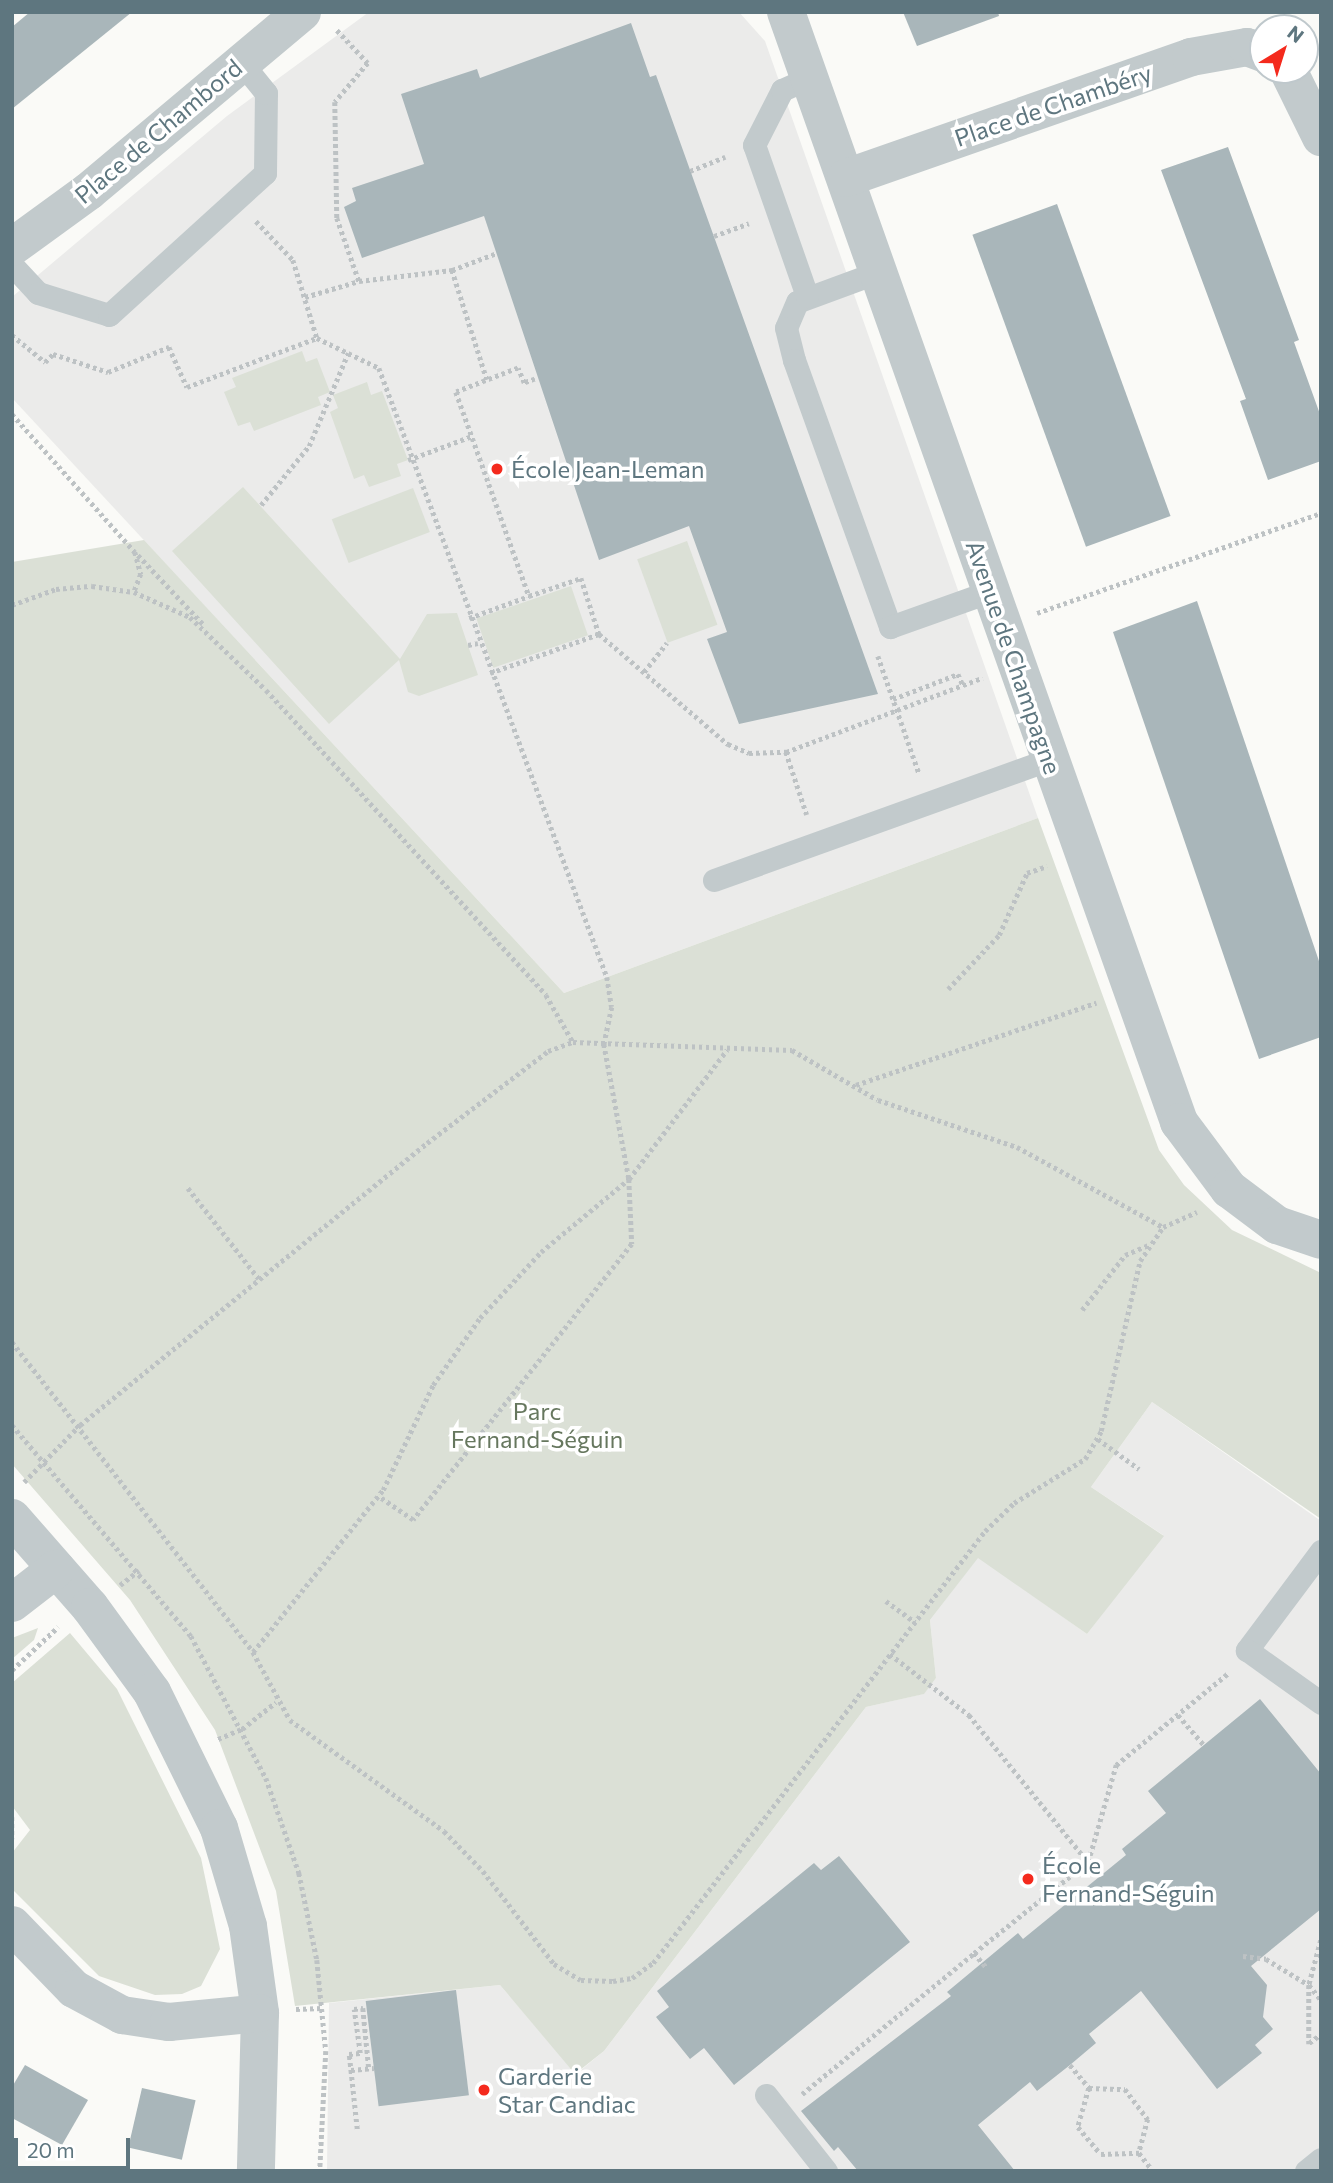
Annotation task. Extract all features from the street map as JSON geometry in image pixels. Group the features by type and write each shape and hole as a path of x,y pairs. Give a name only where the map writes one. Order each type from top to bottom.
{"street":[{"name":"Place de Chambord","path":"12,247 302,12"},
{"name":"Avenue de Champagne","path":"786,12 1179,1122 1229,1189 1276,1225 1321,1240"},
{"name":"Place de Chambéry","path":"846,178 1191,57 1249,48"},
{"path":"1295,84 1321,137"},
{"path":"18,1500 56,1569 152,1692 200,1781 236,1877 276,2011 256,2171"},
{"path":"12,1603 56,1569"},
{"path":"12,1925 74,1989 122,2015 169,2022 276,2011"}],"lane":[{"path":"12,265 38,293 109,315 265,173 266,93 242,62"},
{"path":"807,296 754,145 782,90 809,78"},
{"path":"878,272 807,296 788,319 792,350 890,627 991,591"},
{"path":"714,880 1050,759"},
{"path":"1321,1551 1247,1650 1321,1703"},
{"path":"766,2095 826,2171"},
{"path":"1306,2171 1321,2159"}],"path":[{"path":"337,30 368,63 335,102 337,218 359,281"},
{"path":"690,171 734,154"},
{"path":"714,236 758,219"},
{"path":"256,221 293,260 317,338"},
{"path":"305,297 359,281 452,270 497,253"},
{"path":"452,270 487,380"},
{"path":"12,335 44,362 54,354 108,373 169,347 187,387 317,338 379,368 478,643 607,977 611,1007 604,1044 629,1180 632,1244 533,1374 413,1520 378,1496"},
{"path":"261,505 309,446 348,353"},
{"path":"267,356 270,364"},
{"path":"528,596 456,393 518,368 524,383 535,379"},
{"path":"12,414 135,552 546,995 573,1042"},
{"path":"410,460 472,436"},
{"path":"422,511 430,508"},
{"path":"1023,618 1321,513"},
{"path":"134,592 141,574 135,552"},
{"path":"469,618 580,578 599,634 738,751 786,752 993,673"},
{"path":"12,605 56,589 134,592 160,600 216,637"},
{"path":"490,673 599,634"},
{"path":"468,645 478,643"},
{"path":"644,672 667,643"},
{"path":"893,699 958,674 963,685"},
{"path":"786,752 800,795"},
{"path":"948,989 999,935 1027,873 1060,862"},
{"path":"856,1086 1107,999"},
{"path":"18,1500 80,1425 259,1279 548,1051 573,1042 727,1050 792,1050 909,1112 1017,1147 1163,1227"},
{"path":"253,1652 378,1496 433,1385 480,1318 541,1252 629,1180 727,1050"},
{"path":"188,1188 259,1279"},
{"path":"12,1342 80,1425 253,1652 276,1702 303,1731 444,1831 483,1871 554,1964 581,1980 613,1981 653,1963 890,1654 999,1517 1086,1459 1098,1439 1130,1295 1149,1245 1163,1227 1209,1205"},
{"path":"1082,1310 1125,1255 1149,1245"},
{"path":"1098,1439 1139,1469"},
{"path":"115,1589 139,1570"},
{"path":"886,1601 915,1622"},
{"path":"12,1670 57,1628"},
{"path":"890,1654 968,1715 1088,1862"},
{"path":"782,2115 1088,1862 1116,1765 1201,1697"},
{"path":"214,1741 242,1730 276,1702"},
{"path":"1178,1715 1204,1745"},
{"path":"12,1817 12,1839"},
{"path":"1321,1940 1309,1985 1309,2044 1321,2034"},
{"path":"974,1954 986,1967"},
{"path":"1243,1956 1266,1959 1309,1985 1321,2000"},
{"path":"276,2011 322,2008"},
{"path":"351,2070 372,2068 363,2008 354,2009 360,2053 349,2054 357,2129"},
{"path":"1070,2065 1088,2088"},
{"path":"1088,2088 1078,2127 1101,2154 1139,2153"},
{"path":"1088,2088 1125,2089 1148,2119 1139,2153"},
{"path":"320,2171 324,2113"},
{"path":"1139,2153 1153,2171"}],"shaded area":[{"name":"École Jean-Leman","path":"369,12 739,12 765,41 1038,818 564,993 12,398 12,297 227,116"},
{"name":"École Fernand-Séguin","path":"1152,1402 1321,1521 1321,2171 327,2171 329,2003 500,1985 576,2074 604,2051 866,1707 923,1694 936,1678 930,1620 978,1557 1087,1634 1163,1535 1091,1487"}],"green space":[{"path":"302,351 306,362 317,358 330,392 318,397 321,405 254,431 250,422 238,426 224,392 236,387 232,378"},
{"path":"367,382 371,395 382,391 408,460 397,464 401,476 369,487 364,475 354,479 330,412 338,408 333,395"},
{"path":"243,487 400,659 427,614 457,613 478,675 419,696 408,692 399,660 329,724 172,551"},
{"path":"413,488 430,532 349,563 332,519"},
{"name":"Parc Fernand-Séguin","path":"144,540 564,993 1038,818 1159,1150 1184,1185 1232,1230 1321,1273 1321,1519 1152,1402 1091,1487 1164,1536 1087,1634 978,1558 930,1620 936,1678 924,1694 866,1707 604,2051 575,2074 500,1985 295,2006 276,1891 215,1730 130,1600 12,1464 12,562"},
{"path":"687,541 717,625 668,643 637,559"},
{"path":"571,586 588,635 493,668 476,619"},
{"path":"38,1628 34,1640 12,1659 12,1638"},
{"path":"70,1633 117,1689 201,1858 220,1949 201,1986 182,1994 155,1995 99,1976 12,1889 12,1853 30,1830 12,1806 12,1683"}],"building":[{"path":"30,12 132,12 12,109 12,27"},
{"path":"903,12 998,12 999,16 917,46"},
{"path":"631,23 650,77 656,75 878,694 739,724 707,639 727,632 689,526 599,560 484,216 362,258 344,207 356,201 352,188 424,164 401,94 477,69 480,78"},
{"path":"1228,147 1299,340 1294,342 1321,417 1321,461 1268,480 1240,401 1246,399 1161,170"},
{"path":"1057,204 1171,516 1086,547 972,235"},
{"path":"1197,601 1321,967 1321,1037 1259,1059 1113,632"},
{"path":"1260,1699 1321,1774 1321,1909 1251,1966 1267,1985 1263,2017 1273,2029 1255,2045 1262,2053 1217,2089 1141,1991 1089,2034 1096,2043 1070,2065 1037,2091 1030,2082 978,2125 1015,2171 858,2171 838,2147 834,2151 801,2111 951,1996 947,1992 1018,1933 1023,1939 1126,1855 1122,1849 1166,1813 1148,1791"},
{"path":"839,1856 910,1942 734,2085 704,2048 690,2059 656,2017 669,2007 657,1991 814,1863 821,1870"},
{"path":"456,1990 469,2095 379,2106 366,2001"},
{"path":"25,2065 88,2100 62,2145 12,2118 12,2087"},
{"path":"142,2088 196,2100 182,2160 128,2147"}],"place":[{"name":"École Jean-Leman","path":"497,469"},
{"name":"École Fernand-Séguin","path":"1028,1879"},
{"name":"Garderie Star Candiac","path":"484,2090"}]}
